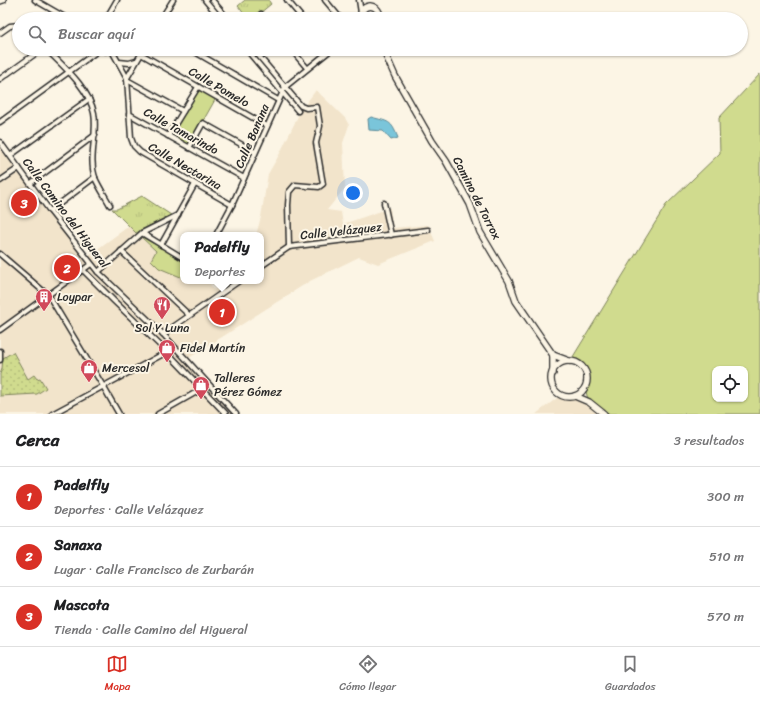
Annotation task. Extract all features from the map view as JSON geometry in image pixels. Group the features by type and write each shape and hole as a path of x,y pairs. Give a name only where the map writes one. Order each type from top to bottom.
{"street":[{"path":"35,0 56,12"},
{"path":"110,12 117,0"},
{"path":"165,12 173,0"},
{"path":"205,0 215,12"},
{"path":"212,0 222,12"},
{"path":"287,0 297,12"},
{"path":"326,0 335,12"},
{"path":"359,0 360,12"},
{"path":"363,0 379,12"},
{"path":"0,33 12,26"},
{"path":"0,79 32,56"},
{"path":"53,56 69,71 89,99 94,113 95,135 93,160 95,177 110,205"},
{"path":"0,122 90,56"},
{"name":"Calle Nectarina","path":"115,56 127,79 131,138 134,146 140,152 232,205"},
{"path":"140,56 127,79 183,111"},
{"name":"Calle Pomelo","path":"144,56 267,126"},
{"path":"202,56 278,100"},
{"path":"252,56 298,111"},
{"path":"259,56 301,106 306,108 317,107 320,126 316,142 323,184 319,187 295,185 289,192 289,247"},
{"path":"297,56 307,68"},
{"name":"Calle Banana","path":"218,232 232,205 282,92 285,87 322,56"},
{"name":"Camino de Torrox","path":"386,56 395,76 470,204 480,232 509,281 516,301 553,355"},
{"path":"119,62 129,63 137,60"},
{"path":"168,136 198,87"},
{"path":"11,155 89,99"},
{"name":"Calle Tamarindo","path":"129,114 244,178"},
{"path":"189,148 203,123 255,152"},
{"path":"31,183 95,135"},
{"name":"Calle Camino del Higueral","path":"0,142 91,264 163,334 236,414"},
{"path":"0,181 19,168"},
{"path":"50,211 95,177"},
{"path":"161,245 195,184"},
{"path":"384,203 391,235"},
{"path":"98,272 142,233 178,216"},
{"name":"Calle Velázquez","path":"264,264 289,247 428,230"},
{"path":"142,233 180,256"},
{"path":"121,252 189,315"},
{"path":"0,254 49,296 119,414"},
{"path":"0,330 49,296 91,264"},
{"name":"Calle Camino del Higueral","path":"84,270 167,352 226,414"},
{"path":"163,334 235,284"},
{"path":"0,351 0,360"},
{"path":"52,414 167,352"},
{"path":"575,396 581,393 585,388 587,382 585,370 576,362 553,355 553,373 551,380 555,390 565,396 575,396 589,402 604,414"},
{"path":"553,373 559,364 570,361"},
{"path":"158,414 203,390 209,385"},
{"path":"585,388 589,402"}],"shaded area":[{"path":"316,90 345,118 349,125 343,143 345,188 327,210 341,212 343,224 390,208 393,228 428,225 435,241 378,264 359,257 310,281 189,358 240,414 0,414 0,147 85,258 129,226 180,276 180,284 210,284 214,290 223,284 264,284 264,232 257,232 261,217 268,174 301,110"},
{"path":"561,395 570,397 575,396 589,402 600,414 536,414"}],"green space":[{"path":"245,0 270,0 269,1 271,4 261,12 243,12 238,6"},
{"path":"760,74 760,414 610,414 589,402 586,389 587,377 585,371 577,363 571,360 666,205 720,153 719,118"},
{"path":"198,88 216,98 189,146 170,135"},
{"path":"142,196 171,215 136,233 112,209 117,209"},
{"path":"140,236 180,258 180,277 159,268 151,260 156,251"},
{"path":"13,352 28,379 34,375 37,379 40,378 46,388 37,394 0,396 0,374 3,358"}],"water":[{"path":"371,117 389,123 398,138 391,140 383,131 369,130 368,119"}],"place":[{"name":"Mascota","path":"24,203"},
{"name":"Sanaxa","path":"67,268"},
{"name":"Loypar","path":"44,312"},
{"name":"Padelfly","path":"222,312"},
{"name":"Sol Y Luna","path":"162,320"},
{"name":"Fidel Martín","path":"167,363"},
{"name":"Mercesol","path":"89,383"},
{"name":"Talleres Pérez Gómez","path":"201,400"}]}
